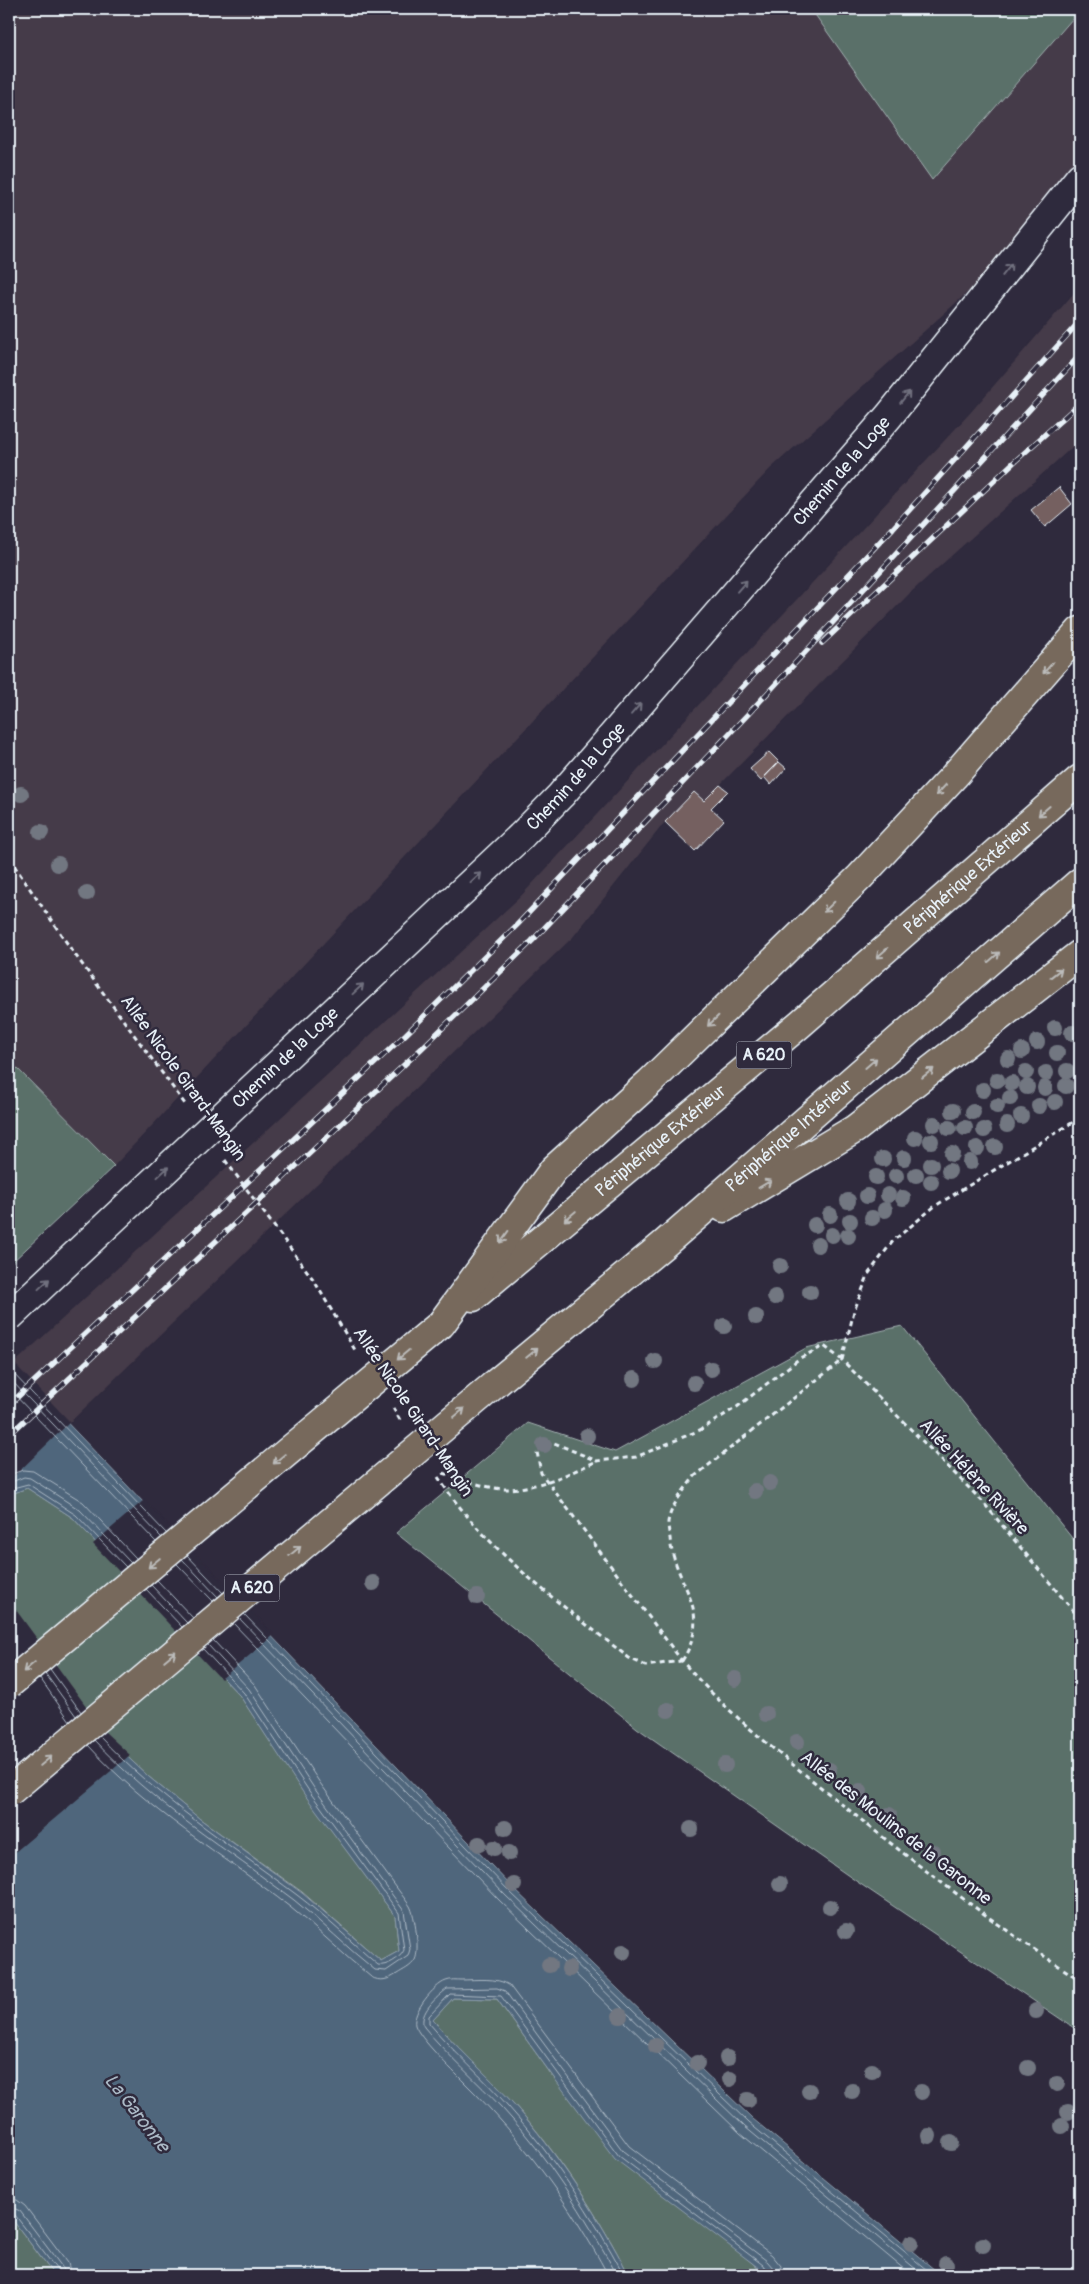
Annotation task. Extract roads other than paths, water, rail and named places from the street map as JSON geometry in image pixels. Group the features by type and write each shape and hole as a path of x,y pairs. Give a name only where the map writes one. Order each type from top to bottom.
{"highway":[{"path":"441,1324 554,1169 650,1082 860,877 954,776 1080,631"},
{"name":"Périphérique Extérieur","path":"441,1324 800,1024 1080,779"},
{"name":"Périphérique Intérieur","path":"9,1792 663,1245 1080,882"},
{"path":"663,1245 855,1129 1080,954"},
{"name":"A 620","path":"9,1684 441,1324"}],"street":[{"name":"Chemin de la Loge","path":"9,1317 521,836 561,795 889,416 1080,177"}],"water":[{"name":"La Garonne","path":"9,1362 512,1887 753,2119 941,2275 765,2275 760,2269 615,2159 497,1999 453,1998 433,2020 493,2081 546,2143 590,2207 629,2275 54,2275 9,2215 9,1604 103,1734 149,1777 200,1819 302,1893 381,1961 399,1951 395,1916 304,1794 240,1696 73,1518 27,1488 9,1495"}],"railway":[{"path":"9,1405 406,1034 517,925 893,528 1080,321"},
{"path":"9,1435 421,1049 532,941 749,713 1080,355"},
{"path":"822,643 1013,463 1080,403"}]}
